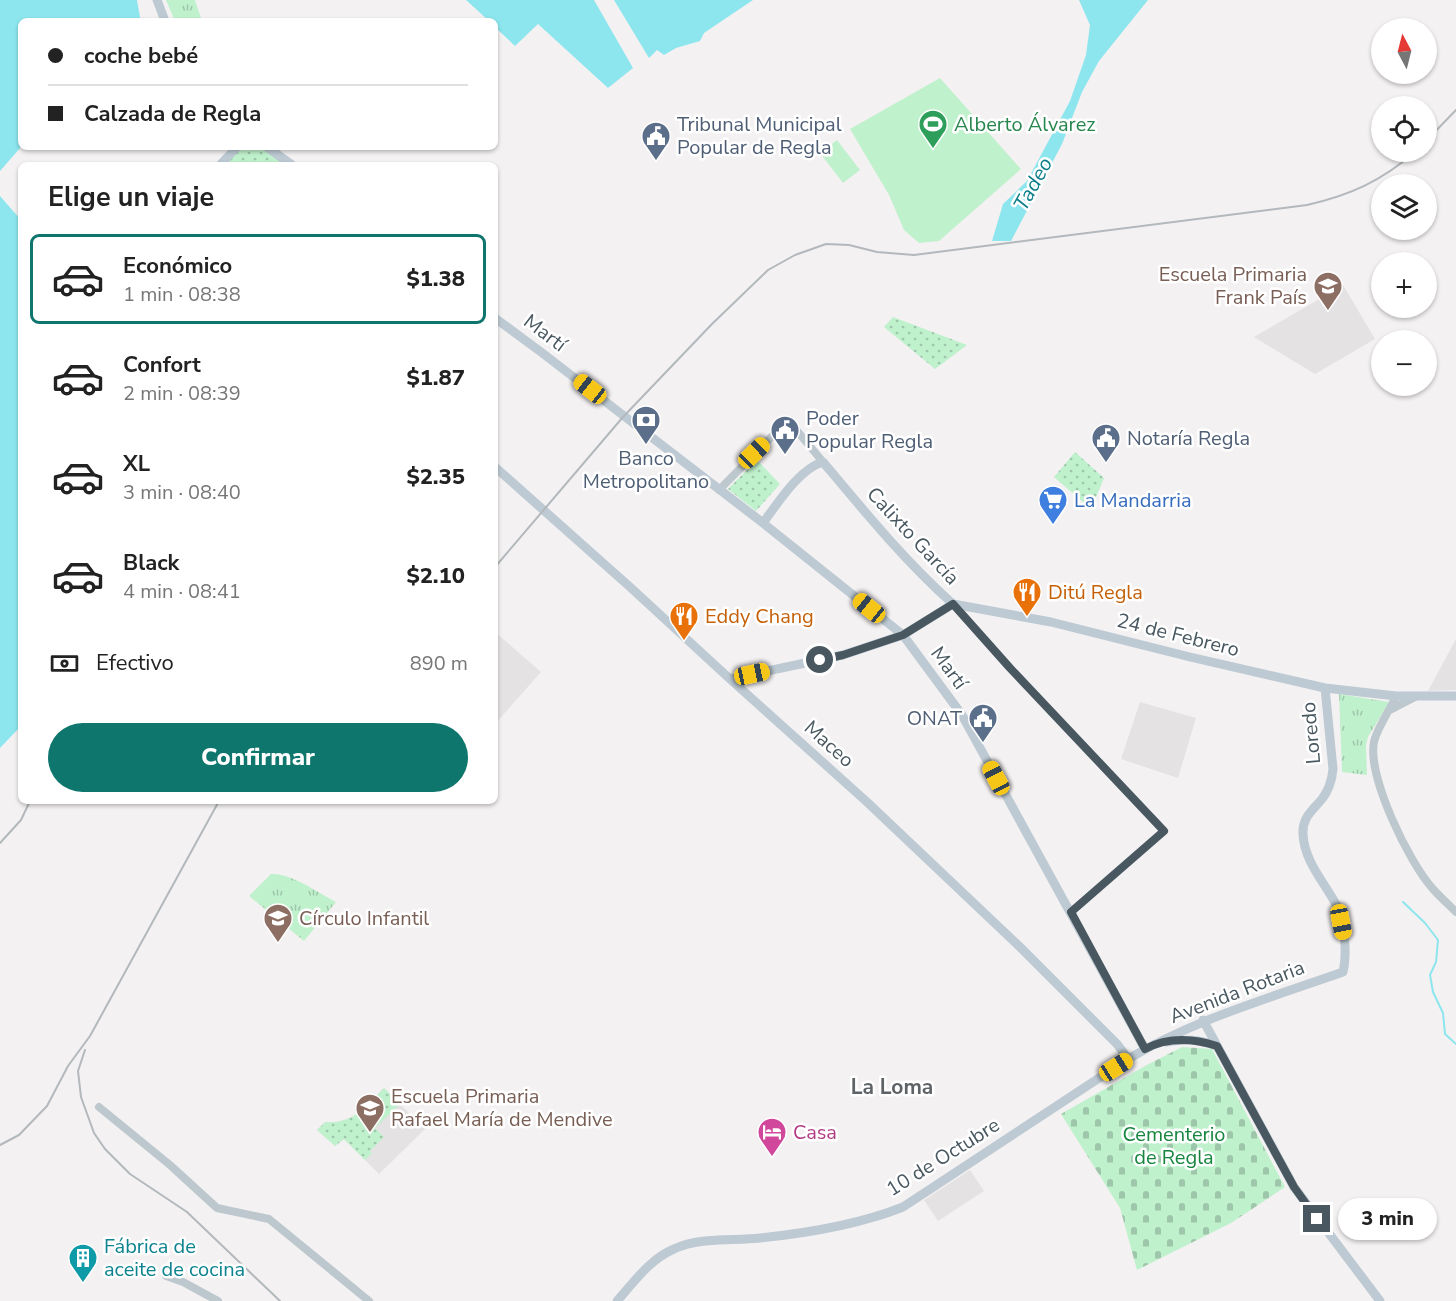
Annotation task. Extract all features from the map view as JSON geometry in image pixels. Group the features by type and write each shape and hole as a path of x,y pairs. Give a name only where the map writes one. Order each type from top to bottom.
{"main road":[{"path":"157,0 164,18"},
{"path":"223,162 234,150"},
{"path":"271,150 288,162"},
{"name":"Martí","path":"498,320 763,523 903,635 962,715 1145,1049"},
{"path":"763,523 811,465 823,462"},
{"name":"Calixto García","path":"823,462 886,536 930,584 953,604"},
{"name":"Maceo","path":"498,470 867,802 1020,947 1117,1044 1128,1059"},
{"path":"729,679 843,655 903,635 953,604"},
{"name":"24 de Febrero","path":"953,604 1051,622 1325,688 1396,696 1456,696"},
{"name":"Loredo","path":"1325,688 1333,769 1332,781 1321,800 1310,811 1302,831 1305,847 1338,910 1346,959 1343,972"},
{"name":"Avenida Rotaria","path":"1145,1049 1203,1020 1343,972"},
{"path":"1203,1020 1294,1187 1380,1301"},
{"path":"1134,1030 1152,1040 1200,1040 1217,1046"},
{"name":"10 de Octubre","path":"617,1301 652,1263 683,1245 760,1238 832,1227 882,1215 903,1207 1145,1049"}],"street":[{"name":"Calixto García","path":"719,490 788,420 823,462"},
{"name":"Calixto García","path":"953,604 1010,668 1164,831 1071,912"},
{"path":"1396,696 1374,739 1376,776 1411,857 1432,888 1456,912"},
{"path":"1390,710 1416,696"},
{"path":"99,1107 170,1165 217,1208 269,1219 369,1301"},
{"path":"166,1276 191,1286 218,1301"}],"shaded area":[{"name":"Escuela Primaria Frank País","path":"1343,285 1371,332 1371,341 1315,374 1254,337"},
{"path":"498,635 541,672 498,721"},
{"path":"1456,639 1456,690 1428,691"},
{"path":"1140,702 1196,718 1178,778 1121,759"},
{"name":"Escuela Primaria Rafael María de Mendive","path":"384,1088 425,1129 379,1174 344,1139 335,1146 317,1130 325,1122 335,1123 353,1117"},
{"path":"970,1170 984,1191 938,1221 924,1200"}],"green space":[{"path":"166,0 195,0 201,18 174,18"},
{"name":"Alberto Álvarez","path":"940,78 1021,169 939,241 919,243 904,230 889,195 850,129"},
{"path":"837,140 860,170 843,183 820,153"},
{"path":"234,150 271,150 288,162 223,162"},
{"path":"893,317 967,345 935,369 884,327"},
{"path":"1075,452 1104,478 1091,509 1054,477"},
{"path":"757,460 780,484 756,511 728,489"},
{"path":"1339,694 1389,702 1368,737 1367,775 1342,772"},
{"path":"271,874 295,880 336,902 304,941 249,896"},
{"name":"Cementerio de Regla","path":"1182,1047 1212,1049 1285,1187 1231,1223 1137,1270 1120,1208 1061,1114"},
{"path":"384,1088 400,1104 375,1128 384,1137 370,1151 372,1153 365,1160 344,1139 335,1146 317,1130 325,1122 344,1120 358,1113"}],"water":[{"path":"0,0 137,0 140,18 18,18 18,150 0,171"},
{"path":"466,0 594,0 633,68 608,88 538,24 515,46 498,30 498,18 486,18"},
{"path":"614,0 753,0 704,33 700,41 676,48 664,55 657,50 649,58"},
{"name":"Tadeo","path":"1079,0 1148,0 1099,61 1082,92 1062,144 1011,241 992,241 1003,204 1027,181 1070,101 1086,55 1090,25"},
{"path":"0,196 18,217 18,729 0,748"}],"waterway":[{"path":"1403,902 1425,923 1438,940 1436,962 1430,975 1433,992 1443,1013 1445,1034 1456,1044"}],"railway":[{"path":"1437,130 1456,110"},
{"path":"498,563 623,417 712,324 768,270 795,255 826,244 849,245 877,252 914,255 1307,205 1338,197 1365,186 1402,162"},
{"path":"0,843 21,820 29,804"},
{"path":"0,1145 19,1135 47,1106 68,1066 90,1036 217,804"},
{"path":"85,1050 78,1071 81,1097 94,1133 105,1149 130,1174 187,1212 280,1301"}],"place":[{"name":"Alberto Álvarez","path":"933,150"},
{"name":"Tribunal Municipal Popular de Regla","path":"656,162"},
{"name":"Escuela Primaria Frank País","path":"1328,312"},
{"name":"Banco Metropolitano","path":"646,446"},
{"name":"Poder Popular Regla","path":"785,456"},
{"name":"Notaría Regla","path":"1106,464"},
{"name":"La Mandarria","path":"1053,526"},
{"name":"Ditú Regla","path":"1027,618"},
{"name":"Eddy Chang","path":"684,642"},
{"name":"ONAT","path":"983,744"},
{"name":"Círculo Infantil","path":"278,944"},
{"name":"Escuela Primaria Rafael María de Mendive","path":"370,1134"},
{"name":"Casa","path":"772,1158"},
{"name":"Fábrica de aceite de cocina","path":"83,1284"}],"district":[{"name":"La Loma","path":"892,1087"}],"route":[{"path":"820,660 843,655 903,635 953,604 1010,668 1164,831 1071,912 1145,1049 1157,1043 1186,1039 1200,1040 1217,1046 1294,1187 1317,1219"}]}
